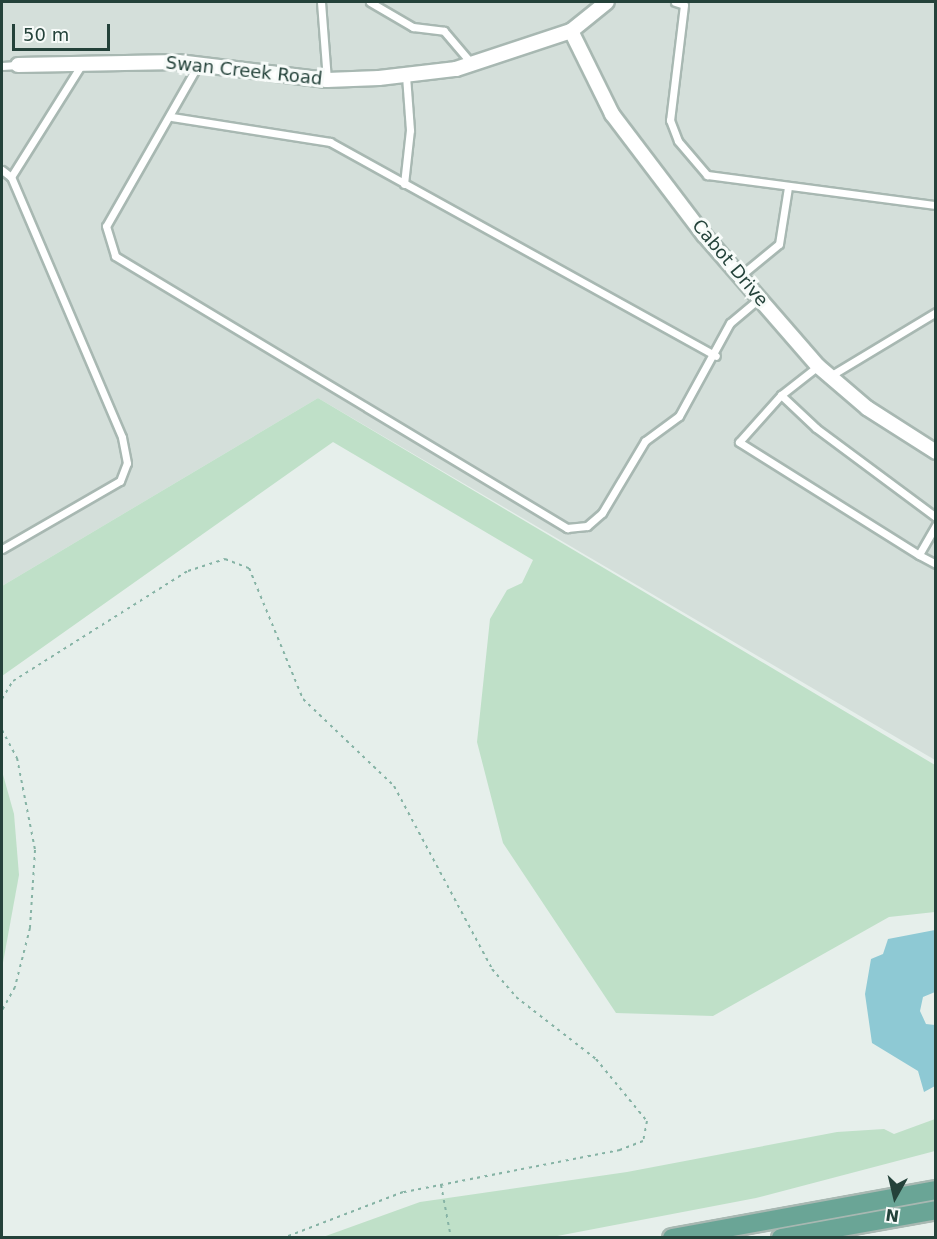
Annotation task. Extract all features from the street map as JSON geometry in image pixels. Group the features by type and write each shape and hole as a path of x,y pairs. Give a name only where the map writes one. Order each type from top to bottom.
{"main road":[{"path":"672,1238 936,1190"},
{"path":"781,1238 839,1232 936,1210"}],"street":[{"path":"571,31 607,2"},
{"name":"Swan Creek Road","path":"18,65 198,65 327,80 406,75 472,64 571,31"},
{"name":"Cabot Drive","path":"571,31 612,114 740,276 818,366 936,452"},
{"path":"835,1209 839,1232"}],"lane":[{"path":"321,2 327,80"},
{"path":"370,2 413,27 444,31 472,64"},
{"path":"675,2 684,5 670,120 678,141 707,175 936,205"},
{"path":"11,177 82,64"},
{"path":"2,66 18,65"},
{"path":"198,65 172,117 106,226 115,256 567,528 587,526 602,513 645,441 679,416 716,356 730,323 760,298"},
{"path":"404,183 410,130 406,75"},
{"path":"172,117 330,142 716,356"},
{"path":"2,170 11,177 122,437 127,463 120,481 2,549"},
{"path":"740,276 779,244 788,187"},
{"path":"830,376 936,312"},
{"path":"818,366 781,395 739,442 936,564"},
{"path":"781,395 816,428 936,517"},
{"path":"919,555 936,525"}],"path":[{"path":"2,699 33,668 188,571 225,559 249,568 303,699 394,786 492,969 516,997 596,1059 647,1122 643,1141 620,1150 373,1200 283,1238"},
{"path":"2,730 17,758 35,850 30,928 15,987 2,1010"},
{"path":"441,1185 451,1238"}],"shaded area":[{"path":"2,2 935,2 935,760 318,398 2,586"}],"green space":[{"path":"318,398 935,765 935,912 889,917 713,1016 616,1013 503,843 477,742 490,619 507,590 522,583 533,560 333,442 2,676 2,586"},
{"path":"2,771 14,814 19,875 2,968"},
{"path":"935,1119 935,1151 756,1198 552,1237 323,1237 420,1202 627,1172 837,1132 884,1129 894,1134"}],"water":[{"path":"935,930 935,992 923,997 920,1011 926,1024 935,1025 935,1086 924,1092 918,1071 872,1043 865,994 871,959 883,954 888,939"}]}
